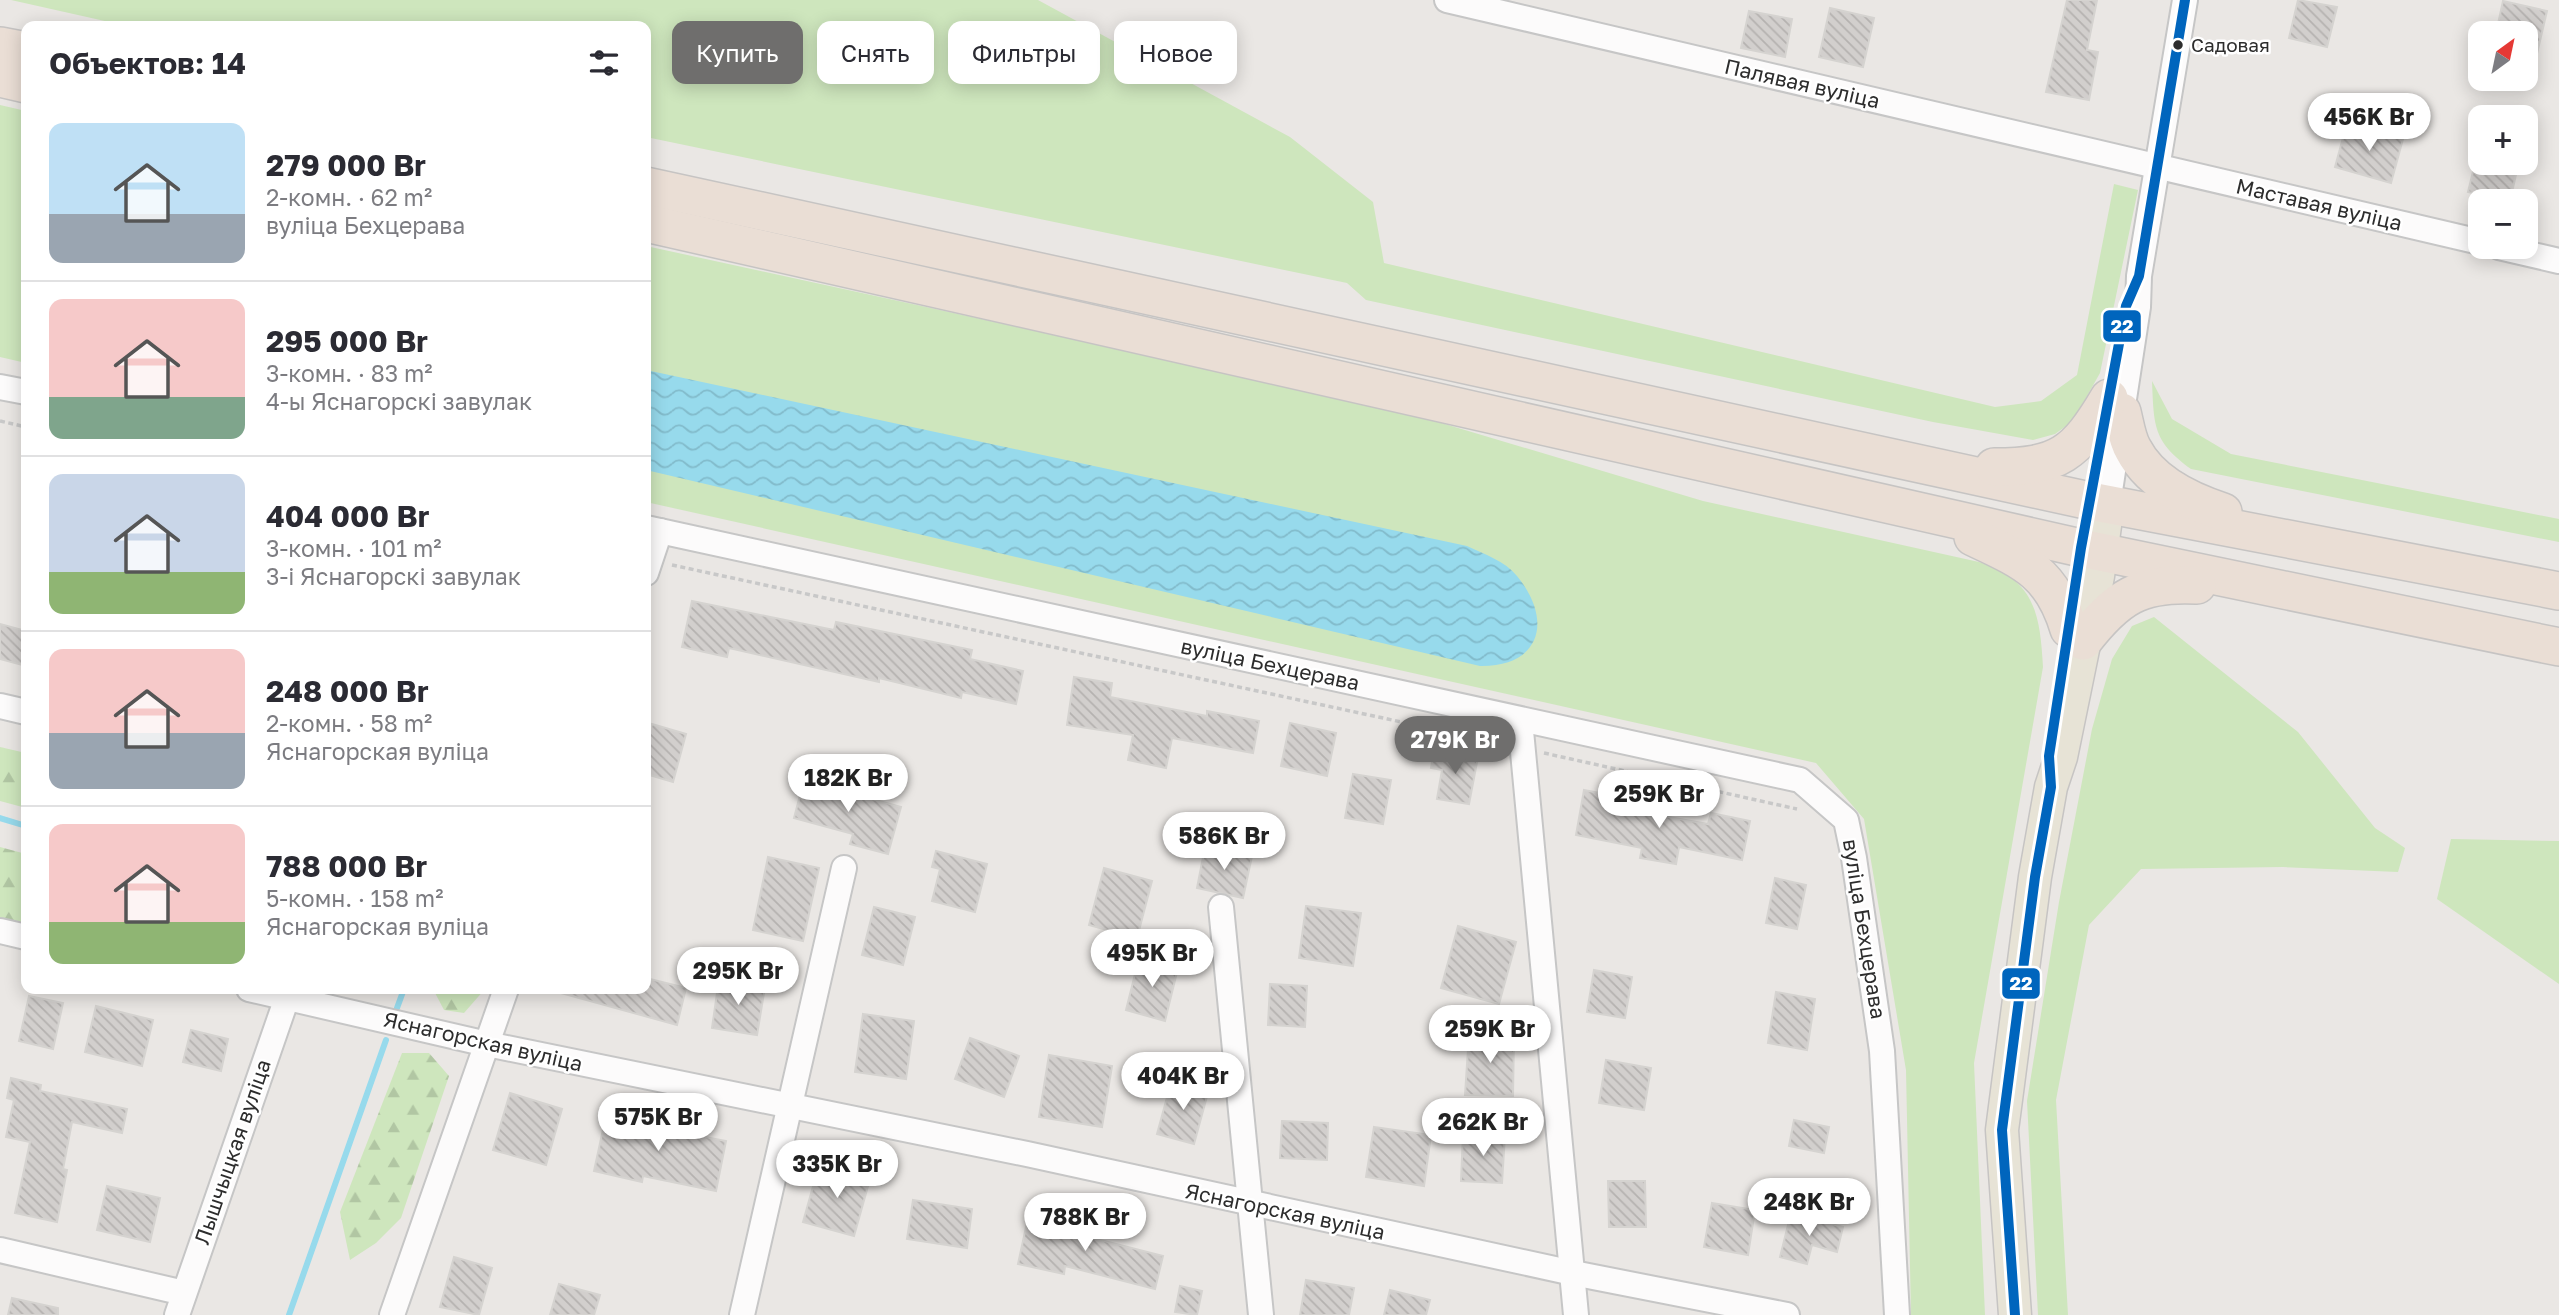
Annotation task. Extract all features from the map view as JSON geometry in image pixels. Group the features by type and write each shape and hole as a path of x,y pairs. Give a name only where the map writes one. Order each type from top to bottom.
{"highway":[{"path":"0,46 21,50"},
{"path":"0,78 21,83"},
{"path":"651,187 2099,503 2559,591"},
{"path":"651,224 2091,550 2559,647"},
{"path":"1928,466 2028,467 2053,461 2075,445 2116,405 2132,448 2150,472 2174,490 2210,508 2320,545"},
{"path":"1915,510 2012,556 2042,577 2060,600 2076,635 2125,596 2165,583 2277,589"}],"main road":[{"path":"2015,1315 2002,1130 2035,877 2050,787 2049,756 2076,635 2099,503"}],"street":[{"name":"Палявая вуліца","path":"1447,0 2157,168"},
{"path":"2099,503 2116,405 2126,306 2139,276 2185,0"},
{"name":"Маставая вуліца","path":"2157,168 2468,239"},
{"path":"2538,256 2559,261"},
{"path":"0,387 21,391"},
{"name":"вуліца Бехцерава","path":"653,530 1800,780 1846,820 1882,1051 1898,1315"},
{"path":"0,706 21,711"},
{"path":"1520,720 1576,1315"},
{"path":"742,1315 844,868"},
{"path":"1221,907 1261,1315"},
{"path":"0,931 21,936"},
{"name":"Лышчыцкая вуліца","path":"181,1304 288,994"},
{"name":"Яснагорская вуліца","path":"292,994 487,1044 789,1108 1027,1154 1252,1206 1573,1273 1787,1315"},
{"path":"392,1315 504,994"},
{"path":"0,1250 181,1304"}],"path":[{"path":"0,421 21,426"},
{"path":"651,568 1523,748 1806,811"}],"green space":[{"path":"11,0 1038,0 1077,21 948,21 948,84 1100,84 1100,34 1114,41 1114,84 1193,84 1290,137 1373,202 1384,263 1995,407 2041,401 2077,375 2114,184 2138,190 2100,373 2073,421 2055,434 2033,440 1933,422 1366,300 1347,283 651,138 651,21 105,21"},
{"path":"0,105 21,110 21,362 0,357"},
{"path":"651,247 1418,416 1703,501 1979,562 2012,579 2031,601 2036,615 2043,667 1974,1063 1985,1315 1911,1315 1906,1070 1864,819 1816,763 651,503"},
{"path":"2152,381 2172,419 2231,454 2559,519 2559,542 2191,469 2169,450 2158,432"},
{"path":"2154,617 2298,732 2375,828 2405,848 2398,872 2283,867 2141,869 2089,925 2056,1100 2068,1315 2038,1315 2027,1101 2059,902 2092,729 2112,659 2132,626"},
{"path":"0,747 21,752 21,807 0,801"},
{"path":"2451,839 2559,841 2559,984 2437,899"},
{"path":"0,847 21,853 21,923 0,918"},
{"path":"436,994 481,994 464,1013 444,1010"},
{"path":"402,1053 429,1053 449,1076 401,1218 376,1243 350,1260 340,1212"}],"water":[{"path":"651,371 1467,546 1500,562 1517,576 1535,609 1537,625 1535,638 1528,650 1516,659 1480,666 651,471"}],"building":[{"path":"2067,0 2097,0 2087,50 2098,52 2089,100 2046,92"},
{"path":"2298,0 2337,7 2327,47 2289,38"},
{"path":"2503,1 2547,11 2538,49 2538,21 2499,21"},
{"path":"1830,8 1874,18 1863,67 1819,57"},
{"path":"1749,11 1792,19 1785,57 1741,48"},
{"path":"2347,123 2403,139 2391,183 2335,167"},
{"path":"2472,175 2516,175 2513,189 2469,189"},
{"path":"692,601 834,630 836,622 972,650 970,659 1023,671 1016,704 962,692 961,698 879,678 879,682 729,648 727,657 682,647"},
{"path":"0,624 21,630 21,665 0,659"},
{"path":"1074,677 1112,683 1110,697 1207,716 1207,711 1259,721 1253,753 1172,738 1166,768 1128,760 1133,735 1067,725"},
{"path":"1290,723 1336,733 1327,776 1281,766"},
{"path":"652,724 686,734 673,782 651,775"},
{"path":"1434,750 1478,757 1469,804 1437,799 1442,770 1431,768"},
{"path":"1353,774 1391,780 1383,824 1345,818"},
{"path":"805,776 844,786 843,791 901,807 888,854 850,844 853,834 794,818"},
{"path":"1584,790 1626,798 1624,809 1708,824 1711,813 1750,821 1742,860 1679,847 1676,864 1640,858 1642,848 1576,835"},
{"path":"1205,847 1252,856 1243,898 1197,888"},
{"path":"936,851 987,864 975,912 932,901 940,869 932,867"},
{"path":"768,857 819,868 803,941 753,930"},
{"path":"1104,868 1152,881 1137,938 1089,925"},
{"path":"1775,878 1806,885 1797,929 1766,923"},
{"path":"1306,906 1361,913 1353,966 1299,958"},
{"path":"874,907 915,917 903,965 862,955"},
{"path":"1458,926 1516,942 1499,1004 1441,988"},
{"path":"1139,958 1178,968 1165,1021 1126,1010"},
{"path":"1594,970 1632,977 1625,1018 1587,1012"},
{"path":"651,979 686,988 677,1025 565,994 651,994"},
{"path":"719,979 765,987 757,1035 712,1028"},
{"path":"1270,984 1307,986 1305,1027 1268,1025"},
{"path":"1776,992 1815,999 1807,1050 1768,1043"},
{"path":"29,996 63,1003 53,1049 19,1041"},
{"path":"96,1006 153,1020 142,1066 85,1052"},
{"path":"863,1014 914,1021 906,1079 855,1072"},
{"path":"191,1030 228,1039 221,1071 183,1062"},
{"path":"1469,1034 1514,1035 1513,1096 1465,1095"},
{"path":"970,1038 1019,1056 1004,1097 955,1079"},
{"path":"1049,1055 1112,1066 1102,1127 1039,1117"},
{"path":"1606,1060 1651,1068 1644,1110 1599,1103"},
{"path":"11,1078 41,1085 40,1091 127,1109 122,1133 72,1122 63,1169 67,1170 57,1222 15,1213 30,1142 6,1137 14,1100 7,1098"},
{"path":"1172,1079 1209,1089 1194,1144 1157,1134"},
{"path":"510,1093 562,1109 546,1165 493,1150"},
{"path":"607,1111 655,1121 654,1127 726,1141 716,1191 643,1176 642,1182 594,1171"},
{"path":"1794,1120 1829,1127 1824,1153 1789,1146"},
{"path":"1282,1121 1328,1123 1327,1160 1280,1158"},
{"path":"1374,1127 1431,1135 1424,1186 1366,1177"},
{"path":"1463,1133 1505,1135 1502,1183 1461,1181"},
{"path":"819,1165 870,1179 854,1236 803,1222"},
{"path":"1608,1181 1645,1181 1646,1227 1609,1227"},
{"path":"107,1186 160,1198 150,1242 97,1230"},
{"path":"913,1200 972,1209 967,1248 907,1239"},
{"path":"1712,1203 1755,1210 1748,1255 1704,1247"},
{"path":"1029,1213 1075,1224 1073,1233 1163,1256 1155,1289 1065,1266 1064,1274 1018,1264"},
{"path":"1791,1213 1843,1227 1837,1252 1812,1245 1807,1264 1780,1257"},
{"path":"454,1257 492,1268 479,1315 440,1307"},
{"path":"1306,1280 1354,1288 1349,1315 1300,1315"},
{"path":"559,1284 600,1295 594,1315 550,1315"},
{"path":"1180,1286 1202,1291 1197,1315 1175,1312"},
{"path":"1390,1290 1430,1300 1426,1315 1384,1315"},
{"path":"12,1298 58,1308 58,1315 8,1315"}],"waterway":[{"path":"0,818 21,824"},
{"path":"397,1008 402,994"},
{"path":"289,1315 386,1040"}],"transit line":[{"name":"22","path":"2015,1315 2002,1130 2035,877 2051,787 2049,756 2081,548 2126,306 2139,276 2185,0"}],"place":[{"name":"Садовая","path":"2178,45"}]}
